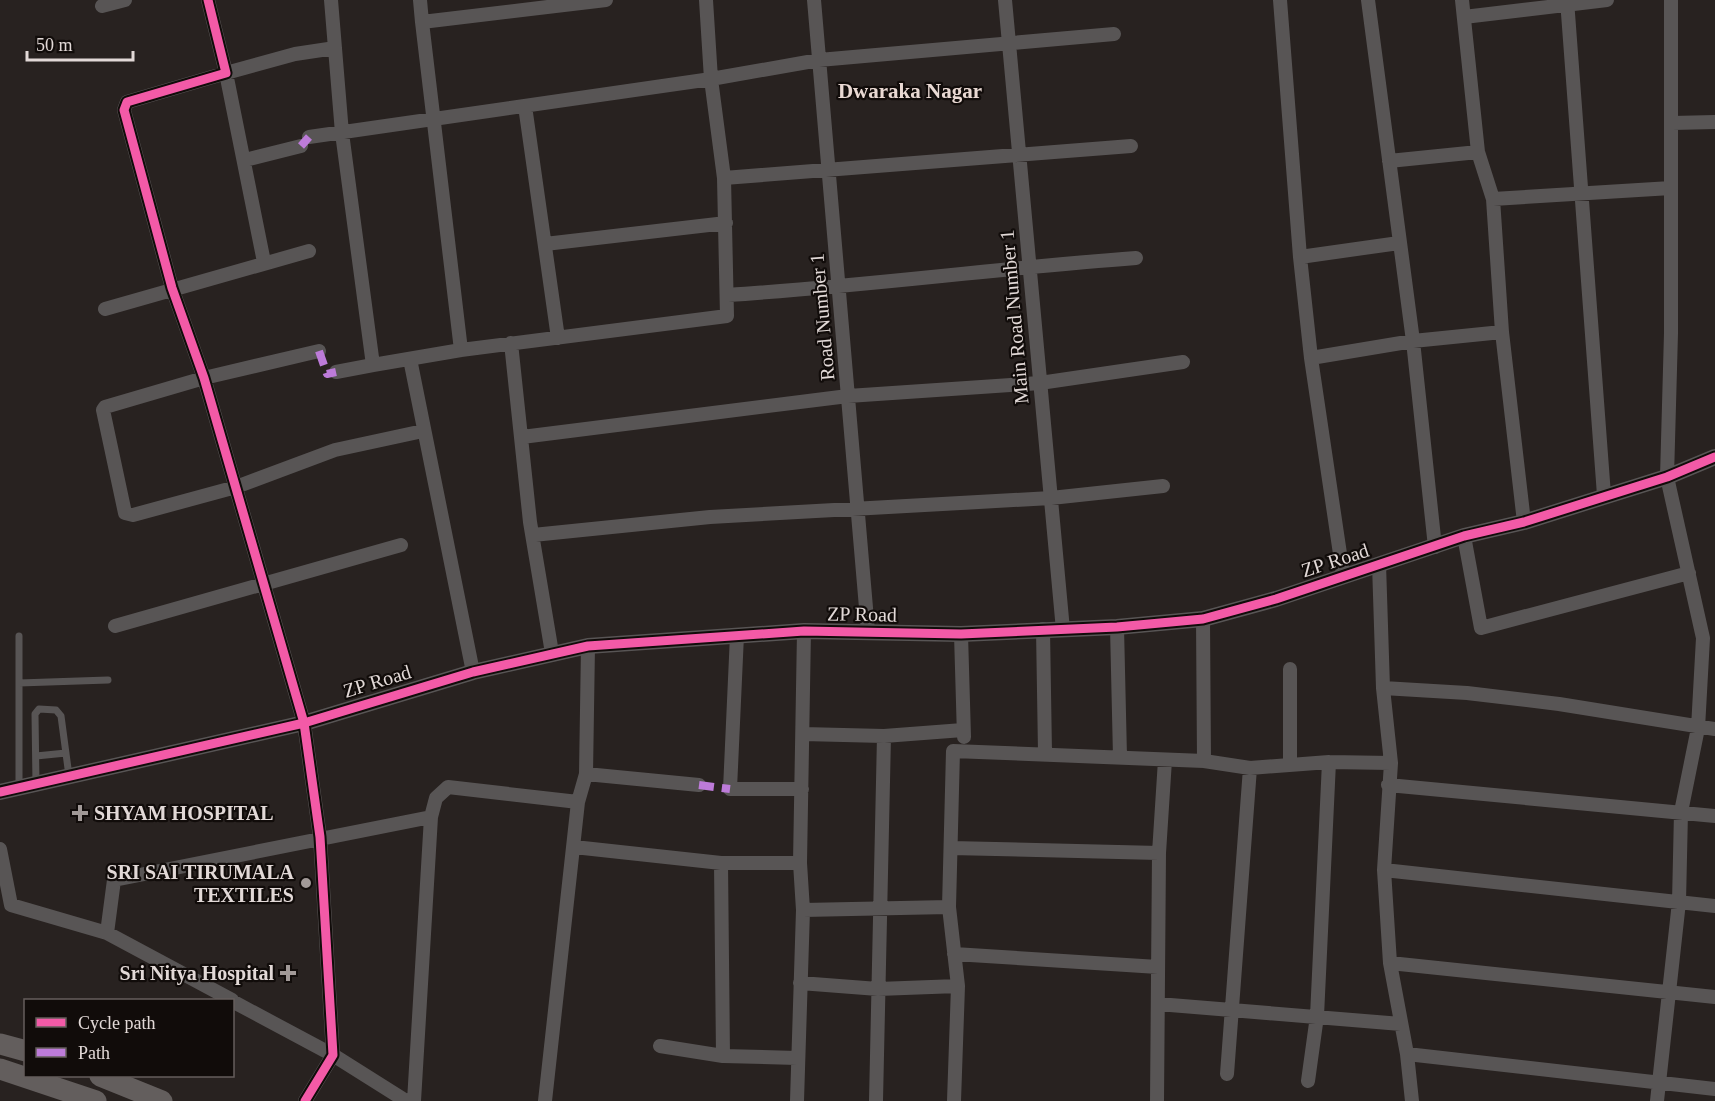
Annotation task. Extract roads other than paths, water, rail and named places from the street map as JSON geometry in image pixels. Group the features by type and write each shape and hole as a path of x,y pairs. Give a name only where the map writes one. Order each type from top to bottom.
{"main road":[{"path":"0,1044 24,1050"},
{"path":"0,1069 96,1101"},
{"path":"102,1077 162,1101"}],"street":[{"path":"102,6 125,0"},
{"path":"208,0 245,160 264,262"},
{"path":"331,0 342,133 373,365"},
{"path":"420,0 462,350"},
{"path":"422,22 516,6 606,0"},
{"path":"336,372 511,343 724,318 729,313 724,178 711,79 706,0"},
{"name":"Road Number 1","path":"814,0 868,631"},
{"name":"Main Road Number 1","path":"1005,0 1062,630"},
{"path":"1280,0 1300,256 1311,358 1343,574"},
{"path":"1368,0 1413,341 1435,547"},
{"path":"1462,0 1478,152 1493,199 1502,332 1524,522"},
{"path":"1464,17 1607,0"},
{"path":"1657,1101 1679,902 1681,812 1698,728 1709,654 1703,638 1668,477 1671,0"},
{"path":"1567,3 1604,495"},
{"path":"245,160 305,141 342,133 711,79 819,60 1114,34"},
{"path":"305,1101 333,1055 320,837 304,723 204,378 172,288 124,106 127,102 295,54 335,48"},
{"path":"525,106 558,338"},
{"path":"1672,123 1715,122"},
{"path":"724,178 1131,146"},
{"path":"1389,161 1478,152"},
{"path":"1493,199 1671,188"},
{"path":"545,244 726,223"},
{"path":"1300,256 1399,243"},
{"path":"105,309 172,288 309,251"},
{"path":"728,295 839,287 1029,266 1136,258"},
{"path":"1311,358 1413,341 1502,332"},
{"path":"511,343 533,535 552,653"},
{"path":"319,351 204,378 109,404 103,410 125,513 133,515 236,487 335,450 423,431"},
{"path":"410,359 473,672"},
{"path":"522,437 848,396 1040,383 1183,362"},
{"name":"ZP Road","path":"0,792 304,723 473,672 588,646 804,631 961,634 1117,627 1203,619 1276,599 1343,574 1435,547 1464,536 1524,522 1604,495 1668,477 1715,457"},
{"path":"533,535 710,517 1051,498 1163,486"},
{"path":"1464,536 1481,628 1689,573"},
{"path":"115,626 400,545"},
{"path":"1379,564 1383,688 1391,763 1384,870 1390,963 1407,1054 1412,1101"},
{"path":"1203,619 1204,761"},
{"path":"1117,627 1120,757"},
{"path":"1043,629 1045,753"},
{"path":"797,1101 801,983 800,863 804,631"},
{"path":"961,634 965,751"},
{"path":"737,635 730,789 802,789"},
{"path":"545,1101 551,1028 578,802 586,774 588,646"},
{"path":"1290,669 1290,765"},
{"path":"1383,688 1467,693 1559,704 1715,729"},
{"path":"803,734 884,736 963,730"},
{"path":"876,1101 884,736"},
{"path":"954,1101 958,986 949,907 953,751 1204,761 1250,768 1329,762 1391,763"},
{"path":"1157,1101 1159,853 1165,760"},
{"path":"1308,1081 1317,1016 1329,762"},
{"path":"1227,1074 1250,768"},
{"path":"586,774 699,785"},
{"path":"1388,785 1715,816"},
{"path":"414,1101 431,816 436,798 448,787 578,802"},
{"path":"107,933 114,880 431,816"},
{"path":"574,847 721,863 800,863"},
{"path":"951,848 1159,853"},
{"path":"0,849 12,905 107,933 228,999"},
{"path":"721,863 723,1056"},
{"path":"1384,870 1715,906"},
{"path":"802,910 949,907"},
{"path":"954,954 1158,967"},
{"path":"1390,963 1715,997"},
{"path":"801,983 878,989 958,986"},
{"path":"234,1002 333,1055 406,1101"},
{"path":"1158,1004 1233,1008 1401,1024"},
{"path":"660,1046 723,1056 798,1058"},
{"path":"1407,1054 1715,1089"}],"lane":[{"path":"19,636 19,788"},
{"path":"19,682 108,680"},
{"path":"36,784 35,714 39,709 56,710 61,716 69,776"},
{"path":"36,756 66,753"}],"place":[{"name":"SHYAM HOSPITAL","path":"80,813"},
{"name":"SRI SAI TIRUMALA TEXTILES","path":"306,883"},
{"name":"Sri Nitya Hospital","path":"288,973"}],"district":[{"name":"Dwaraka Nagar","path":"910,91"}]}
